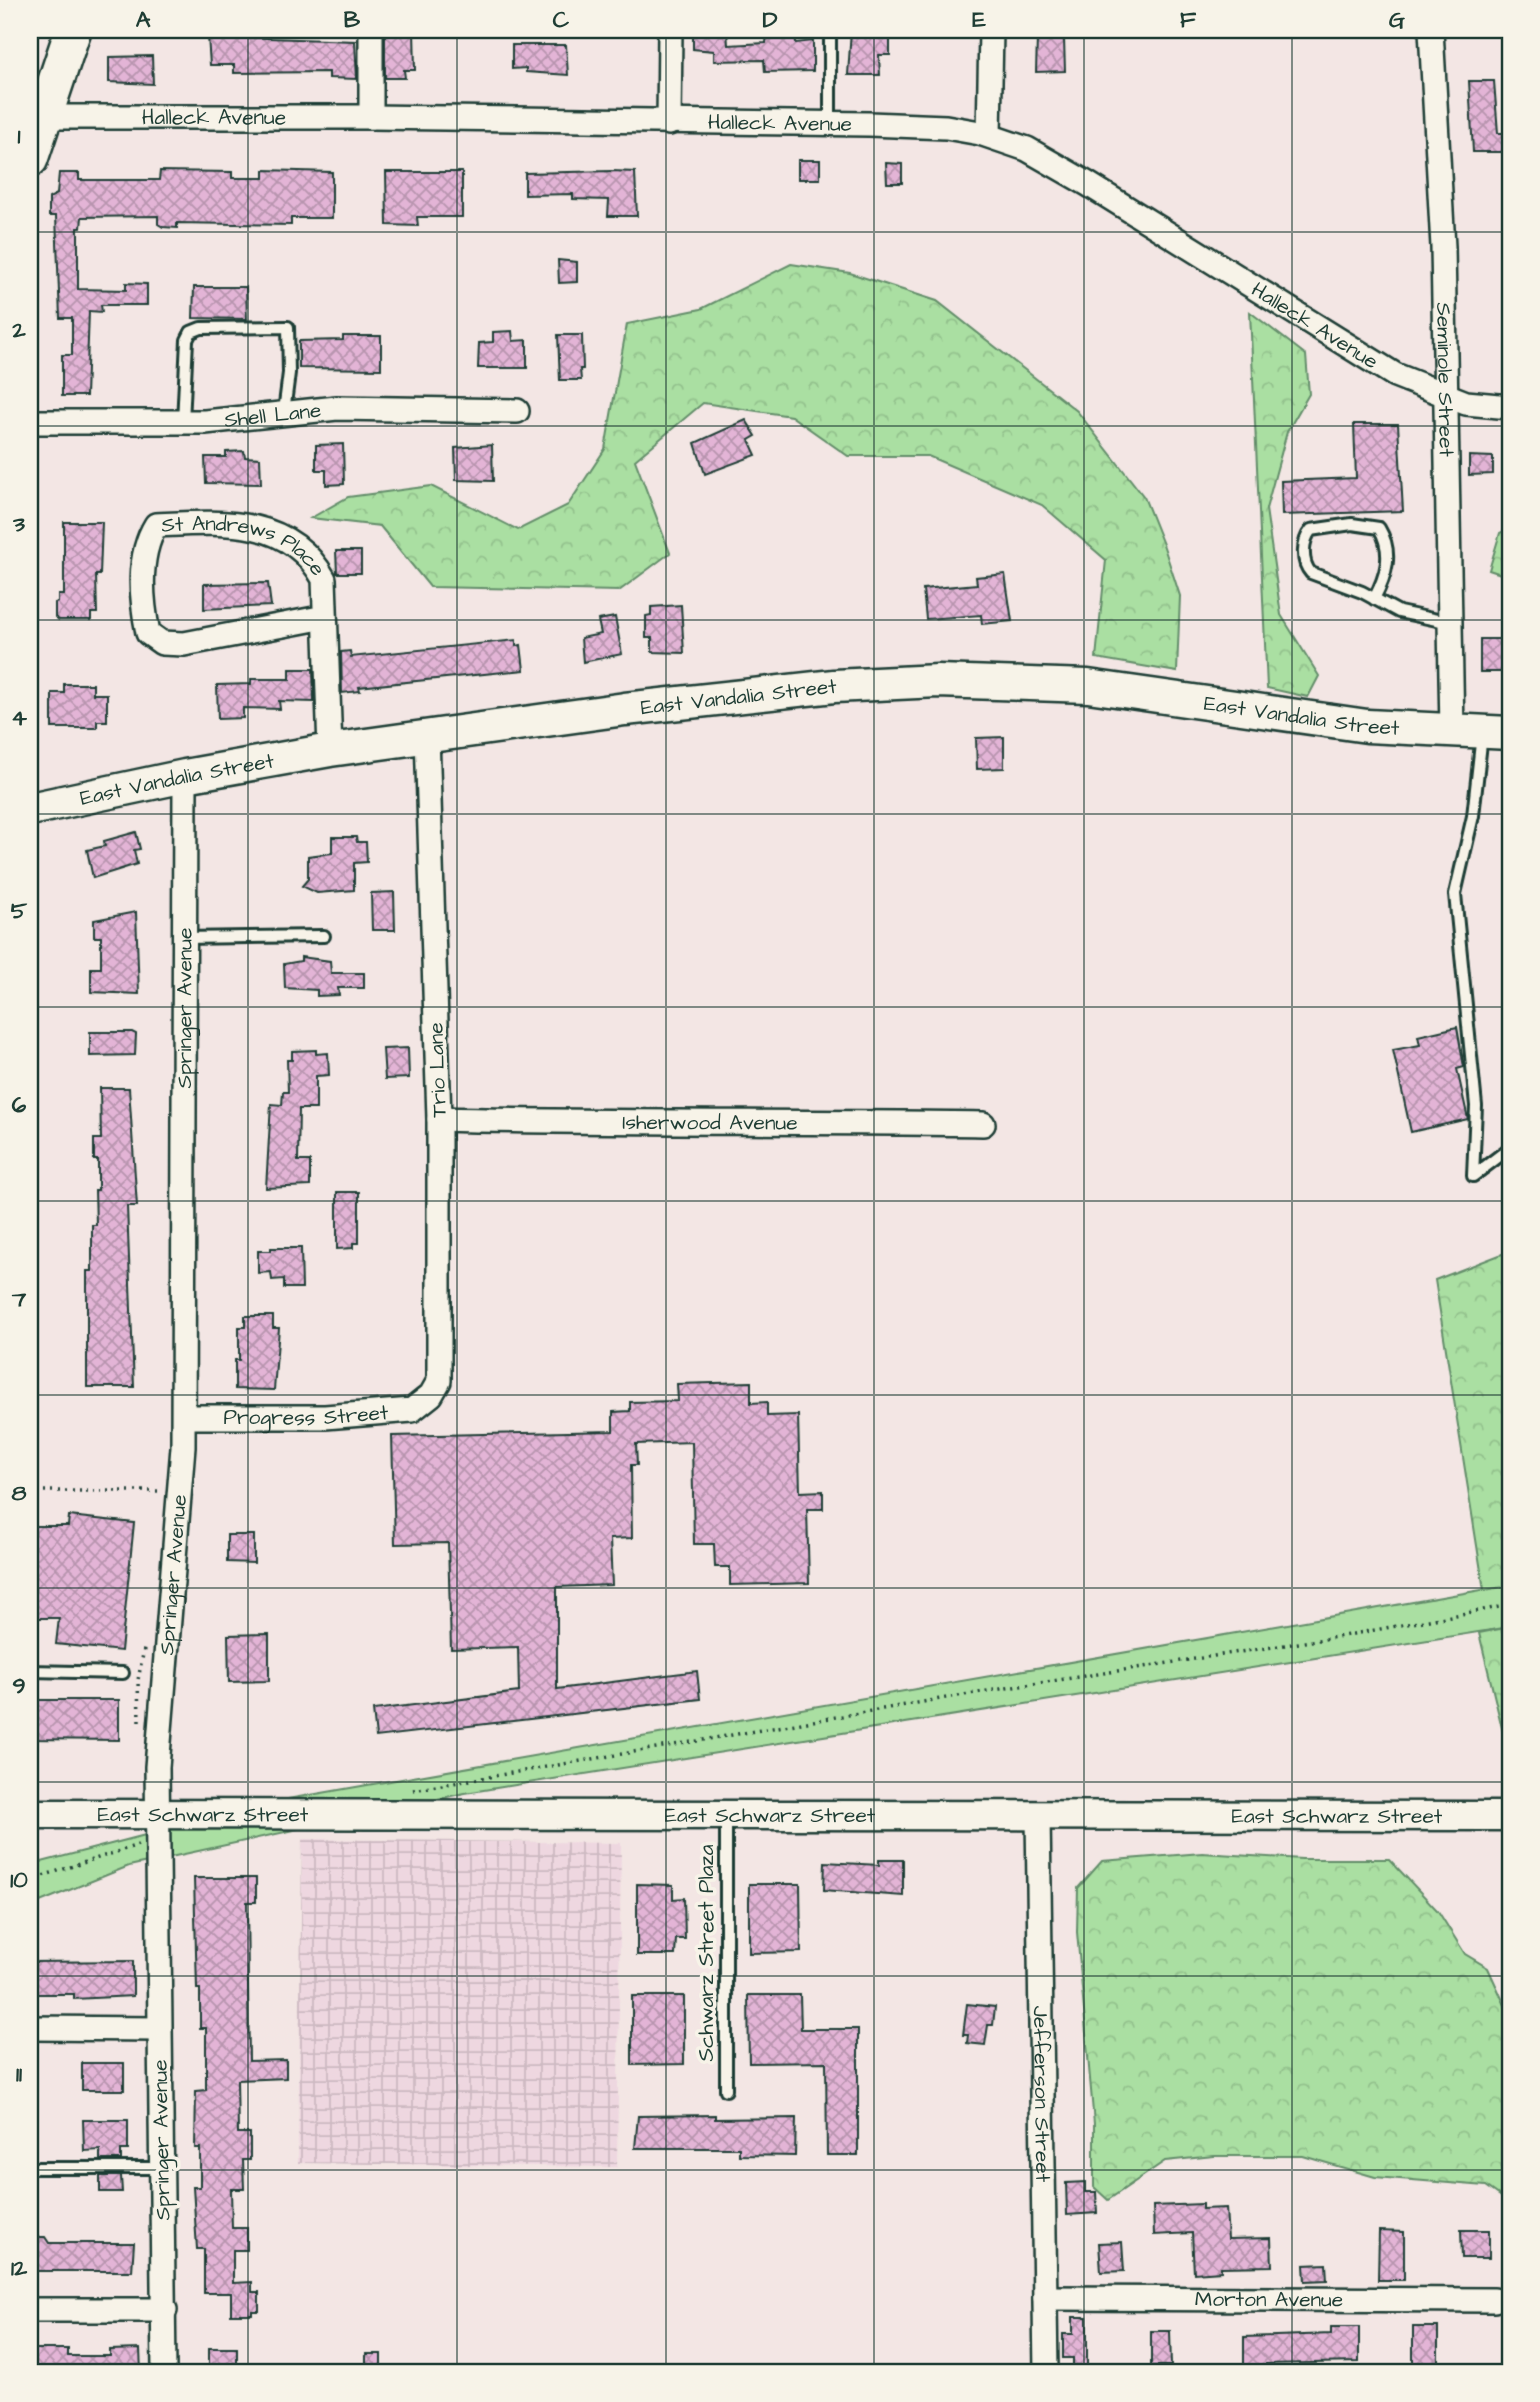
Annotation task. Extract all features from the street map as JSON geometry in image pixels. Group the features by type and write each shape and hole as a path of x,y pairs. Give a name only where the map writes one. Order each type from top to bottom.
{"main road":[{"path":"30,159 36,116 72,30"},
{"name":"East Vandalia Street","path":"30,809 185,776 427,735 834,686 939,681 1088,686 1290,717 1481,732"}],"street":[{"path":"371,30 372,117"},
{"path":"669,123 670,30"},
{"path":"989,135 991,30"},
{"name":"Seminole Street","path":"1431,30 1443,247 1451,623 1481,732"},
{"name":"Halleck Avenue","path":"36,116 372,117 831,124 946,127 989,135 1027,149 1088,184 1349,349 1395,375 1466,403 1510,407"},
{"name":"Shell Lane","path":"30,422 183,422 337,408 517,411"},
{"name":"St Andrews Place","path":"325,617 184,644 162,643 148,633 143,611 146,542 156,525 221,522 259,528 295,543 313,559 324,579 330,750"},
{"name":"Trio Lane","path":"426,1400 439,1381 439,1119 427,735"},
{"name":"Springer Avenue","path":"164,2372 157,1767 175,1562 184,1417 185,776"},
{"name":"Isherwood Avenue","path":"439,1119 571,1123 769,1121 983,1124"},
{"name":"Progress Street","path":"184,1417 325,1417 412,1410 426,1400"},
{"name":"East Schwarz Street","path":"30,1814 1510,1816"},
{"name":"Jefferson Street","path":"1038,1816 1046,2372"},
{"path":"30,2028 159,2029"},
{"name":"Morton Avenue","path":"1045,2298 1494,2300"},
{"path":"30,2310 165,2310"}],"lane":[{"path":"831,30 831,124"},
{"path":"183,422 187,340 191,332 201,328 288,327 289,373 284,412"},
{"path":"1374,599 1388,566 1386,546 1380,528 1352,524 1311,530 1305,546 1305,567 1323,580 1374,599 1399,612 1451,623"},
{"path":"1481,732 1473,817 1455,894 1476,1106 1473,1176 1510,1148"},
{"path":"184,938 324,936"},
{"path":"30,1671 123,1673"},
{"name":"Schwarz Street Plaza","path":"726,1816 726,2090"},
{"path":"30,2168 162,2168"}],"path":[{"path":"30,1491 165,1491"},
{"path":"406,1791 967,1694 1337,1637 1510,1605"},
{"path":"30,1880 135,1845"}],"shaded area":[{"path":"302,1839 621,1843 617,2167 298,2163"}],"green space":[{"path":"791,264 850,273 937,301 1077,411 1144,497 1164,547 1180,596 1177,672 1096,658 1106,560 1042,505 928,456 848,456 791,416 703,403 635,460 670,553 619,591 430,587 380,526 311,518 348,497 431,486 518,530 568,505 605,449 627,324 701,309"},
{"path":"1250,312 1306,355 1309,394 1287,432 1266,509 1281,615 1319,676 1308,697 1267,688"},
{"path":"1510,528 1510,577 1489,570 1500,533"},
{"path":"1510,1251 1510,1586 1484,1590 1435,1280"},
{"path":"1510,1585 1510,1627 465,1793 129,1866 30,1906 30,1865 276,1801"},
{"path":"1510,1627 1510,1761 1479,1633"},
{"path":"1202,1853 1302,1859 1389,1859 1438,1911 1465,1954 1488,1968 1510,2016 1510,2203 1486,2186 1375,2177 1303,2156 1214,2156 1165,2161 1108,2200 1094,2187 1094,2124 1077,1932 1078,1888 1102,1861"}],"building":[{"path":"385,30 414,30 415,70 404,70 405,78 385,78"},
{"path":"693,30 727,30 728,45 766,43 767,34 795,33 796,43 813,41 813,71 765,72 764,60 714,61 714,51 693,49"},
{"path":"851,30 890,30 890,55 879,55 880,75 848,75"},
{"path":"208,36 355,41 357,79 329,78 329,72 234,73 234,65 210,65"},
{"path":"1037,38 1064,39 1065,71 1036,72"},
{"path":"512,45 566,45 568,75 526,72 526,68 512,69"},
{"path":"152,56 153,84 109,82 109,57"},
{"path":"1469,81 1494,81 1498,133 1506,133 1507,152 1473,152"},
{"path":"798,160 820,160 820,179 798,179"},
{"path":"886,163 902,164 902,183 887,183"},
{"path":"264,170 332,172 332,218 291,218 291,225 177,223 177,228 158,224 158,216 82,217 81,228 78,228 78,289 126,290 126,283 147,284 147,305 101,305 102,312 89,311 86,396 62,396 62,355 72,355 72,318 60,318 56,216 49,216 49,198 57,194 59,173 79,173 79,180 159,180 160,171 232,172 232,178 264,178"},
{"path":"386,172 462,172 462,217 417,217 418,226 387,225"},
{"path":"635,172 637,216 608,216 609,200 573,199 573,194 525,195 525,173"},
{"path":"558,260 577,262 577,282 559,283"},
{"path":"194,287 246,287 247,319 193,318"},
{"path":"512,331 513,341 527,340 527,368 478,368 479,343 493,342 493,332"},
{"path":"558,335 582,335 581,380 560,380"},
{"path":"343,336 381,336 381,369 299,368 299,341 343,340"},
{"path":"746,420 756,436 749,440 756,455 705,474 695,443"},
{"path":"1354,424 1398,424 1403,511 1282,515 1281,481 1356,478"},
{"path":"343,444 344,484 326,485 326,470 316,470 316,445"},
{"path":"492,445 493,481 456,480 455,448"},
{"path":"244,451 245,457 260,458 261,484 206,483 205,457 226,457 226,452"},
{"path":"1469,456 1493,457 1493,474 1469,475"},
{"path":"64,522 102,522 100,575 96,575 97,613 91,613 91,620 59,620 55,617 58,595 64,595"},
{"path":"336,551 361,551 361,573 337,573"},
{"path":"1005,574 1012,621 982,624 981,615 926,619 923,589 977,584 976,577"},
{"path":"268,583 271,606 204,609 204,584"},
{"path":"681,605 684,653 652,652 652,638 646,638 646,616 651,615 651,607"},
{"path":"615,617 622,654 583,662 581,638 601,634 598,620"},
{"path":"1480,639 1504,639 1505,672 1480,672"},
{"path":"516,640 516,646 521,645 524,670 359,687 360,691 342,693 341,652 350,651 351,657"},
{"path":"290,669 313,669 314,702 279,701 280,709 243,708 243,718 218,719 217,685 251,684 251,679 290,679"},
{"path":"64,684 93,684 93,694 107,694 107,721 97,721 97,728 52,728 52,693 64,693"},
{"path":"1004,737 1004,768 977,769 976,738"},
{"path":"136,832 140,849 134,850 137,864 93,878 87,850 105,846 104,841"},
{"path":"332,837 356,837 357,842 366,842 367,862 354,863 354,890 317,893 302,886 308,879 308,856 332,853"},
{"path":"394,892 395,930 372,930 371,893"},
{"path":"136,912 139,994 91,992 91,968 101,968 101,937 94,937 94,920"},
{"path":"301,957 330,961 331,973 364,973 364,988 338,988 339,995 317,996 317,990 285,988 284,964 301,961"},
{"path":"1457,1027 1464,1067 1457,1069 1468,1119 1411,1132 1393,1050 1420,1045 1418,1036"},
{"path":"90,1032 136,1034 135,1055 90,1056"},
{"path":"408,1048 409,1078 385,1079 383,1049"},
{"path":"316,1050 316,1054 328,1053 329,1075 316,1076 316,1109 299,1109 298,1161 310,1161 310,1186 266,1188 271,1104 282,1105 283,1092 288,1092 287,1060 292,1060 292,1051"},
{"path":"100,1088 129,1088 137,1206 127,1206 134,1387 87,1387 87,1271 92,1271 92,1225 96,1225 98,1160 94,1160 94,1139 101,1139"},
{"path":"337,1192 359,1192 359,1243 353,1243 353,1248 337,1249"},
{"path":"271,1248 301,1248 302,1288 284,1288 284,1279 272,1280 271,1272 258,1273 258,1251 271,1251"},
{"path":"245,1316 273,1316 273,1328 279,1328 274,1390 235,1389 235,1360 239,1360 239,1327 245,1327"},
{"path":"751,1382 751,1403 767,1402 767,1416 798,1415 800,1492 823,1491 823,1509 807,1509 809,1583 730,1585 730,1567 715,1567 714,1544 694,1544 692,1442 636,1444 637,1465 631,1465 632,1538 610,1539 612,1585 557,1587 557,1689 697,1671 700,1699 376,1737 373,1710 519,1692 518,1647 451,1649 448,1543 395,1544 392,1436 613,1431 613,1412 630,1411 630,1402 678,1401 677,1384"},
{"path":"69,1516 134,1523 121,1651 56,1644 59,1618 30,1618 30,1526 68,1526"},
{"path":"227,1535 254,1535 254,1563 227,1562"},
{"path":"269,1634 269,1681 229,1682 228,1635"},
{"path":"30,1700 119,1700 119,1740 30,1739"},
{"path":"879,1860 903,1860 903,1896 824,1890 825,1862 879,1865"},
{"path":"194,1878 256,1878 256,1902 247,1902 249,2061 286,2060 286,2078 237,2080 238,2133 250,2133 250,2160 243,2160 244,2189 231,2189 232,2228 247,2228 247,2250 233,2250 233,2283 252,2282 252,2292 259,2292 259,2311 252,2311 252,2314 231,2314 231,2293 204,2293 204,2249 197,2249 193,2187 200,2187 200,2148 195,2148 196,2091 206,2090 206,2028 200,2028"},
{"path":"637,1884 673,1885 673,1899 684,1898 685,1939 676,1939 675,1955 637,1955"},
{"path":"749,1884 800,1884 801,1952 749,1953"},
{"path":"133,1961 133,1996 74,1999 74,1994 30,1994 30,1962"},
{"path":"748,1995 800,1995 801,2029 858,2029 858,2155 827,2155 826,2062 749,2063"},
{"path":"632,1996 684,1996 684,2064 632,2065"},
{"path":"967,2004 995,2007 993,2025 988,2025 985,2045 967,2043 968,2035 963,2035"},
{"path":"82,2063 124,2063 124,2090 82,2090"},
{"path":"715,2115 715,2119 796,2118 795,2156 739,2155 739,2148 635,2148 638,2116"},
{"path":"83,2120 128,2120 128,2150 121,2150 121,2160 100,2160 100,2150 84,2151"},
{"path":"100,2176 121,2176 122,2192 100,2192"},
{"path":"1085,2182 1085,2192 1096,2192 1097,2213 1067,2215 1066,2183"},
{"path":"1202,2204 1202,2209 1226,2208 1228,2239 1271,2238 1272,2266 1221,2267 1221,2271 1194,2273 1192,2233 1154,2235 1153,2206"},
{"path":"1461,2230 1489,2230 1489,2258 1462,2258"},
{"path":"1379,2231 1404,2232 1404,2280 1378,2280"},
{"path":"30,2237 45,2237 49,2243 134,2243 132,2271 30,2271"},
{"path":"1122,2242 1124,2271 1101,2272 1099,2243"},
{"path":"1326,2264 1327,2280 1305,2281 1304,2265"},
{"path":"1073,2317 1087,2317 1087,2369 1073,2369 1073,2358 1063,2358 1063,2334 1073,2334"},
{"path":"1331,2327 1359,2327 1359,2362 1266,2364 1266,2368 1244,2368 1244,2337 1331,2334"},
{"path":"1413,2327 1438,2327 1438,2372 1413,2372"},
{"path":"1151,2331 1170,2331 1171,2366 1151,2366"},
{"path":"209,2348 237,2348 237,2372 209,2372"},
{"path":"30,2349 68,2349 68,2356 110,2356 110,2350 140,2349 141,2372 30,2372"},
{"path":"366,2354 381,2354 381,2372 366,2372"}]}
